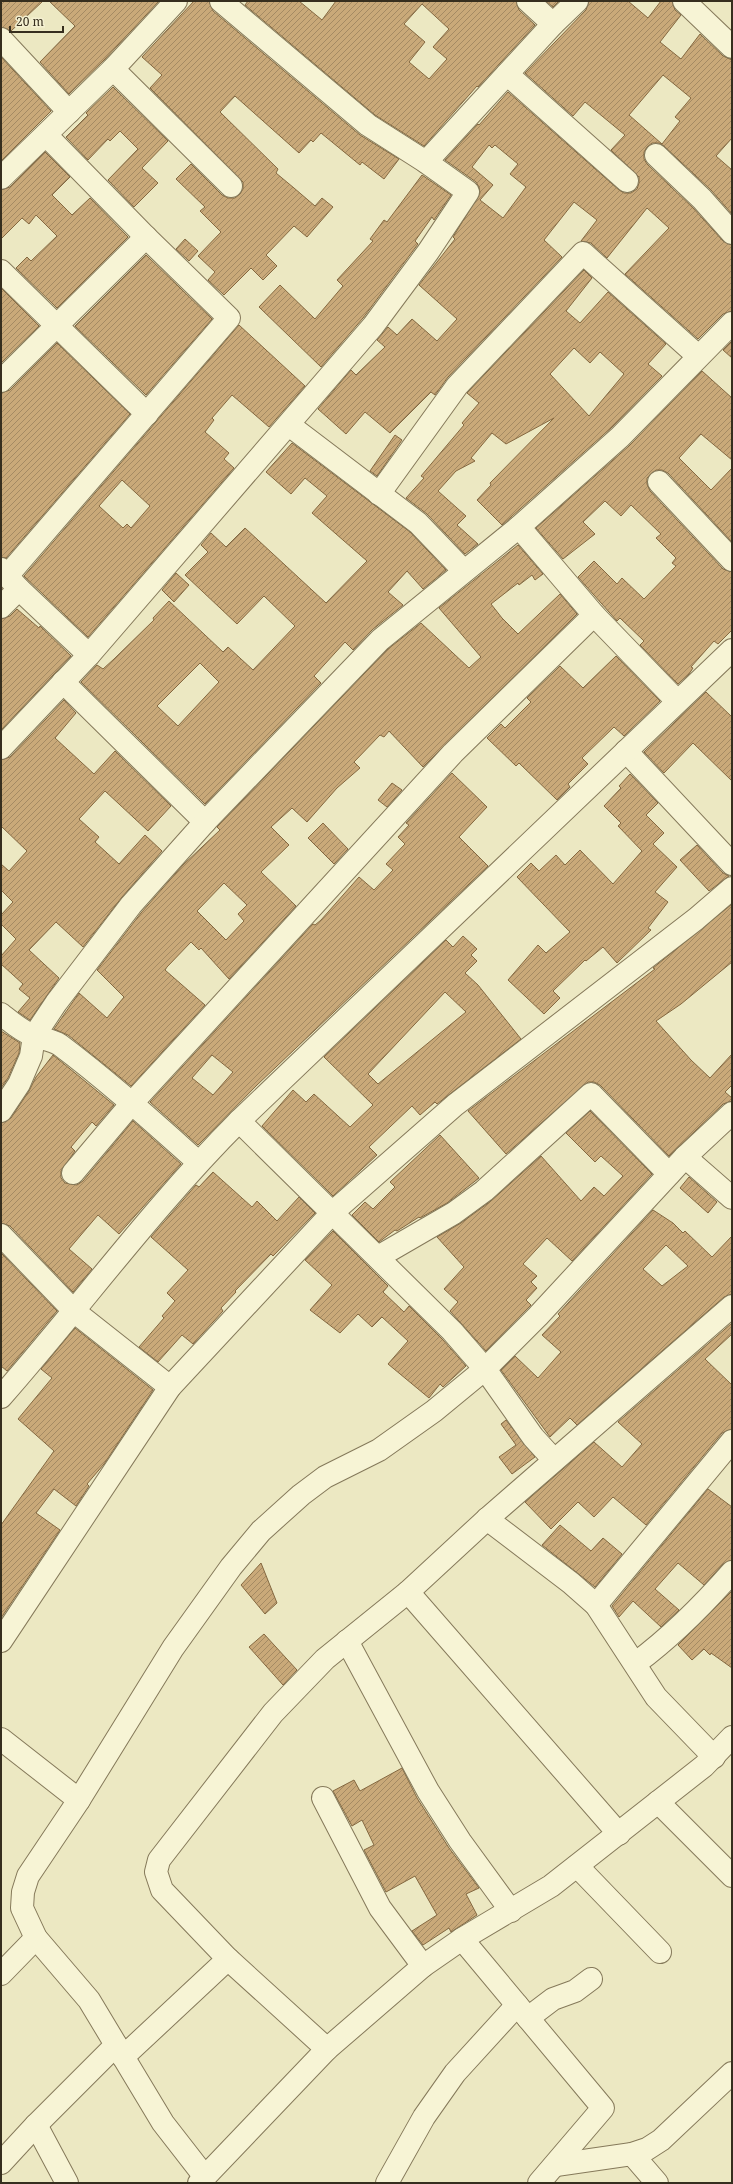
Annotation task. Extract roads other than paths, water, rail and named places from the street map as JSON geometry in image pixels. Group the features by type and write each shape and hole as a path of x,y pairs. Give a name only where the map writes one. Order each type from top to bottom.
{"street":[{"path":"1,178 113,69 176,1"},
{"path":"1,748 89,655 373,326 428,252 468,192 426,162 368,125 221,1"},
{"path":"528,1 554,24"},
{"path":"426,162 577,1"},
{"path":"684,1 732,47"},
{"path":"1,39 68,112"},
{"path":"113,69 231,186"},
{"path":"507,74 627,181"},
{"path":"1,607 9,578 146,414 229,318 146,237 46,134"},
{"path":"656,155 702,199 732,233"},
{"path":"1,381 146,237"},
{"path":"379,494 457,386 583,253 698,356"},
{"path":"1,271 146,414"},
{"path":"1,1111 19,1084 31,1056 34,1036 56,1003 131,905 205,822 380,640 520,527 620,437 732,323"},
{"path":"289,425 418,524 464,571"},
{"path":"659,482 732,560"},
{"path":"520,527 594,615 677,701"},
{"path":"9,578 89,655"},
{"path":"74,1174 132,1103 453,753 594,615"},
{"path":"1,1397 75,1312 198,1162 677,701 732,650"},
{"path":"62,682 205,822"},
{"path":"626,751 732,864"},
{"path":"1,1640 170,1387 333,1212 455,1105 696,919 732,888"},
{"path":"1,1014 14,1025 34,1036 57,1044 132,1103 198,1162"},
{"path":"378,1257 454,1213 484,1191 591,1094 669,1174"},
{"path":"732,1113 685,1157 538,1316 485,1369 434,1411 379,1450 332,1474 301,1495 261,1531 231,1567 173,1648 79,1800 33,1868 25,1884 22,1908 36,1938 89,2000 163,2123 202,2180 327,2049 423,1966 462,1939 551,1886 619,1834 714,1756 732,1737"},
{"path":"239,1121 452,1331 485,1369 510,1407 554,1460"},
{"path":"685,1157 732,1198"},
{"path":"1,1235 75,1312 170,1387"},
{"path":"327,2049 228,1959 162,1890 156,1872 159,1860 273,1713 325,1659 408,1592 487,1519 732,1306"},
{"path":"596,1605 732,1441"},
{"path":"487,1519 571,1583 596,1605 636,1664 656,1697 714,1756"},
{"path":"636,1664 688,1620 732,1572"},
{"path":"408,1592 619,1834"},
{"path":"347,1641 428,1791 460,1841 511,1911"},
{"path":"1,1738 79,1800"},
{"path":"323,1798 380,1908 423,1966"},
{"path":"658,1802 732,1876"},
{"path":"576,1866 660,1952"},
{"path":"1,1974 36,1938"},
{"path":"462,1939 603,2108 556,2165 539,2183"},
{"path":"1,2163 36,2125 228,1959"},
{"path":"387,2183 424,2117 455,2073 522,2012 575,1991 592,1979"},
{"path":"556,2165 632,2154 647,2149 661,2140 732,2072"},
{"path":"36,2125 68,2183"},
{"path":"632,2154 657,2183"}]}
